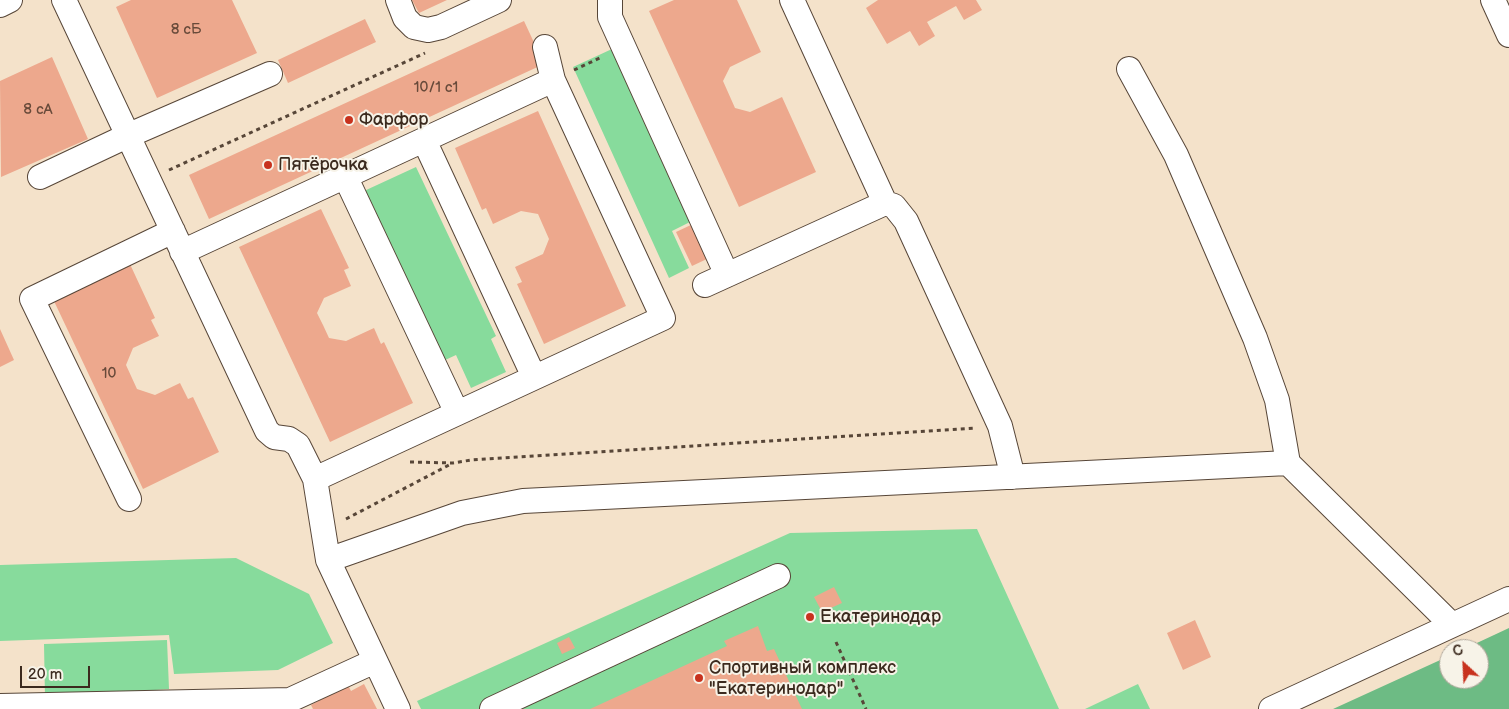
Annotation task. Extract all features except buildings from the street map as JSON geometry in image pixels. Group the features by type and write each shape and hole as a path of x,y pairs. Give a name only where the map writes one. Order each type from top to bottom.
{"street":[{"path":"0,5 10,0"},
{"path":"64,0 267,431 274,437 289,439 298,445 315,480 328,560 398,709"},
{"path":"398,0 405,18 414,27 428,30 441,27 499,0"},
{"path":"610,0 610,17 727,274"},
{"path":"792,0 885,203"},
{"path":"1493,0 1509,35"},
{"path":"315,480 663,318 563,75 544,46"},
{"path":"1130,69 1176,155 1255,338 1277,400 1288,462 1452,625"},
{"path":"40,177 127,136 270,74"},
{"path":"129,499 32,298 345,176 563,75"},
{"path":"424,140 534,377"},
{"path":"345,176 457,413"},
{"path":"705,285 885,203 894,206 906,221 1000,426 1013,476"},
{"path":"328,560 462,514 523,502 1288,462"},
{"path":"492,709 778,576"},
{"path":"1271,709 1509,600"},
{"path":"0,706 290,700 375,661"}],"path":[{"path":"563,75 623,46"},
{"path":"148,180 425,53"},
{"path":"323,531 453,464 471,460 1000,426"},
{"path":"401,461 453,464"},
{"path":"836,642 866,709"}],"green space":[{"path":"612,49 690,222 672,231 689,268 669,278 573,67"},
{"path":"416,167 496,336 491,339 506,372 471,388 456,355 443,361 364,191"},
{"name":"Екатеринодар","path":"977,529 1059,709 421,709 417,701 790,533"},
{"path":"236,558 309,594 333,643 278,670 174,674 169,635 0,641 0,565"},
{"path":"1509,628 1509,709 1333,709 1439,661 1439,689 1489,689 1489,639 1485,639"},
{"path":"167,640 169,689 45,698 44,644"},
{"path":"1138,684 1150,709 1085,709"}],"place":[{"name":"Фарфор","path":"349,120"},
{"name":"Пятёрочка","path":"268,165"},
{"name":"Екатеринодар","path":"810,617"},
{"name":"Спортивный комплекс \"Екатеринодар\"","path":"699,678"}]}
